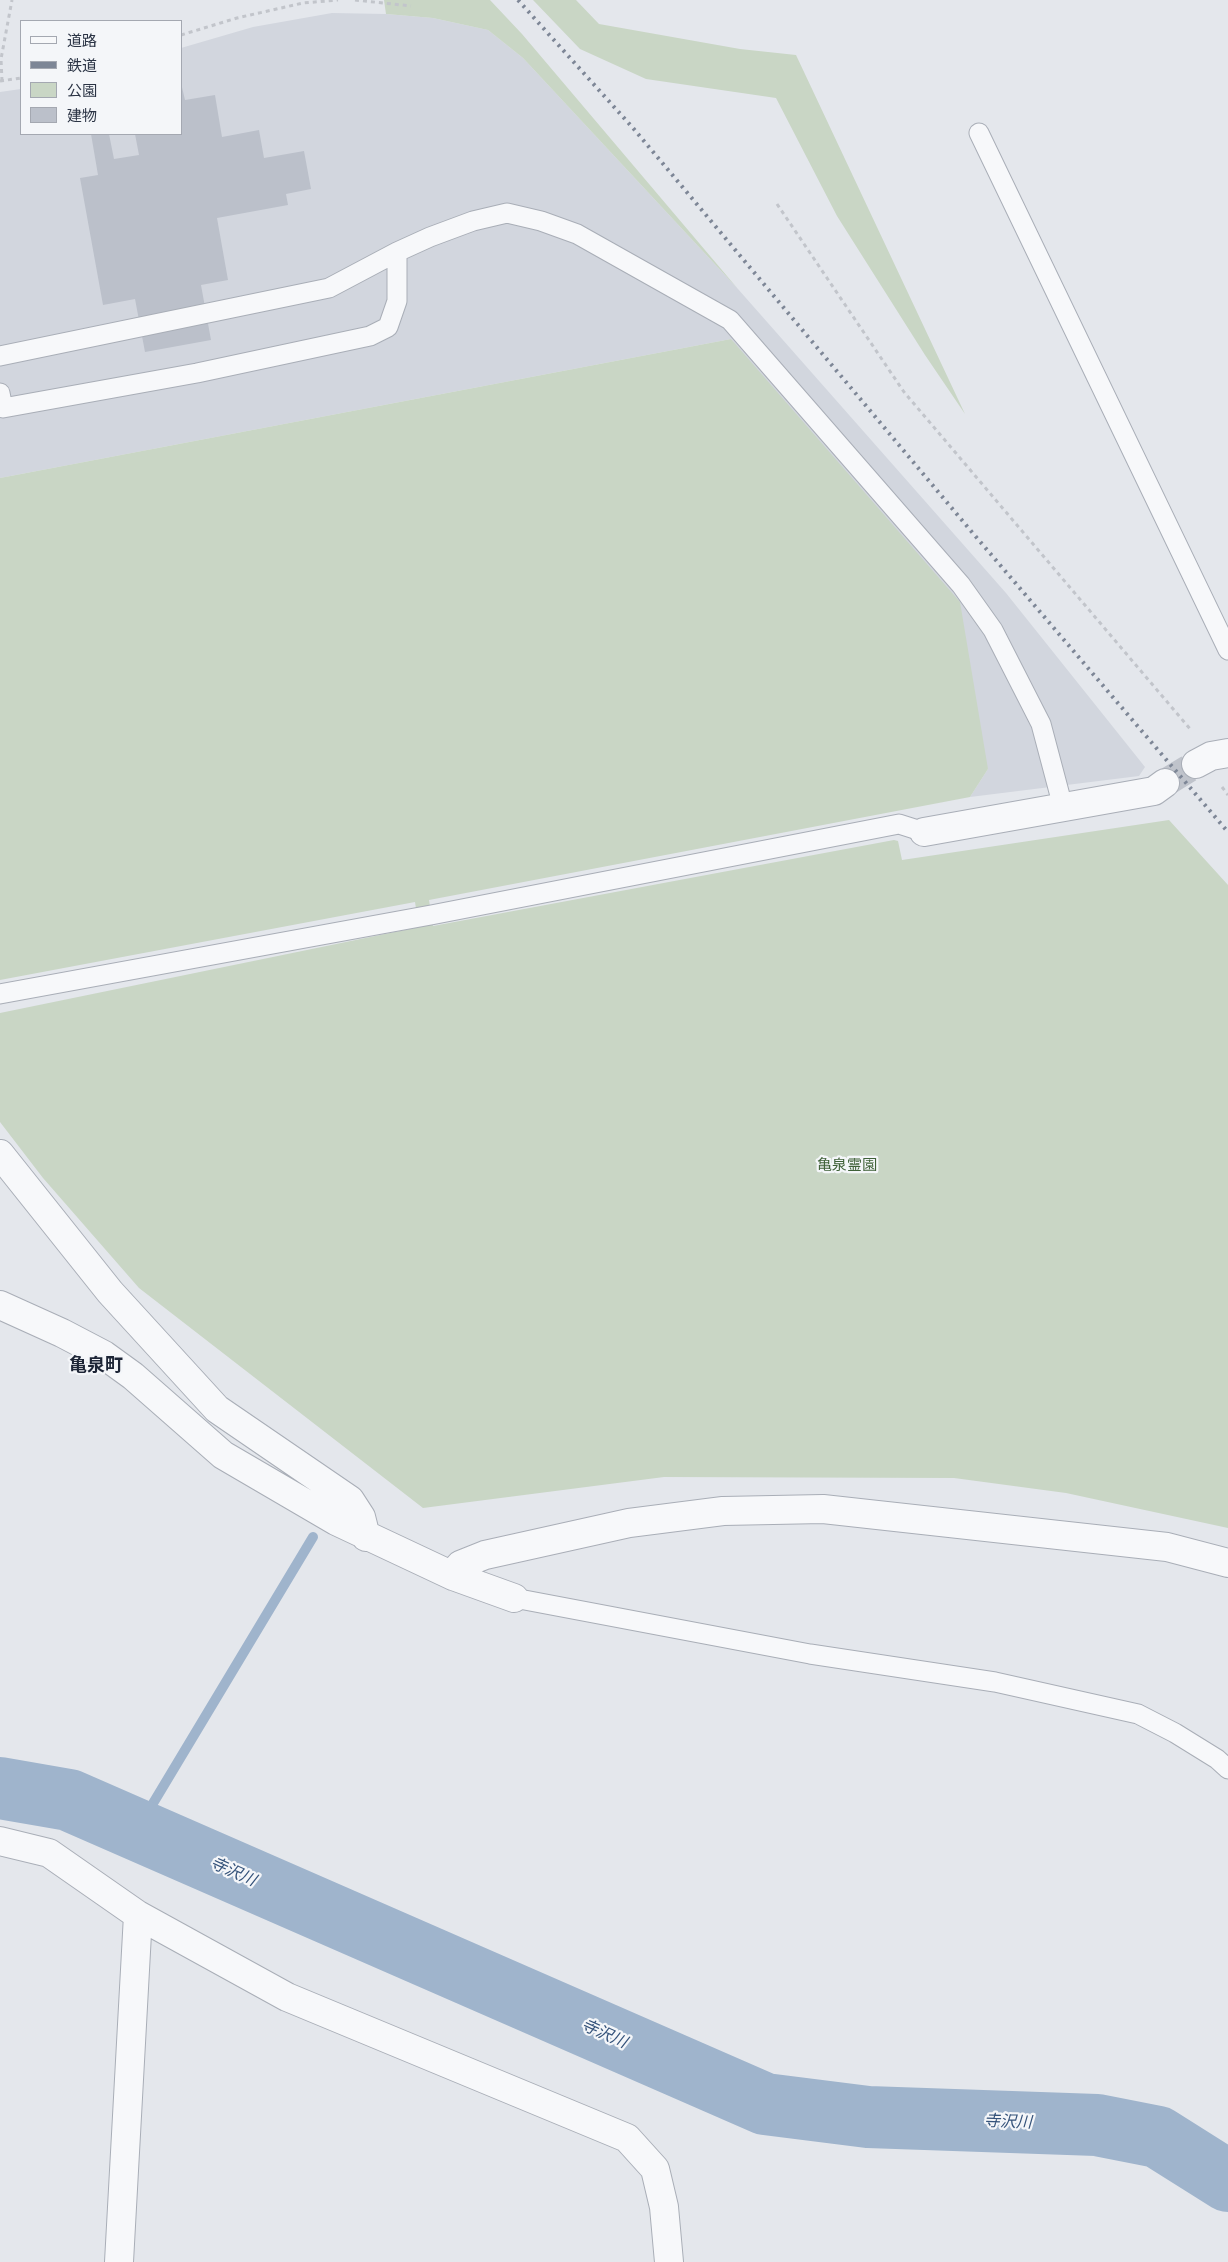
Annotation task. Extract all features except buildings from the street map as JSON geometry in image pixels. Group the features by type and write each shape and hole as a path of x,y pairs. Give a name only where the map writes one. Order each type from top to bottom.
{"street":[{"path":"924,832 1154,791 1165,783"},
{"path":"0,1154 110,1292 217,1409 350,1500 361,1516 366,1537"},
{"path":"0,1305 62,1333 104,1355 133,1376 223,1455 366,1537 453,1576 514,1598"},
{"path":"453,1576 460,1565 485,1554 629,1523 723,1511 823,1509 1167,1547 1228,1564"},
{"path":"0,1841 49,1853 138,1915 287,1997 627,2138 655,2169 664,2207 669,2262"},
{"path":"119,2262 138,1915"}],"lane":[{"path":"979,133 1228,650"},
{"path":"0,356 329,288 396,252 473,221 507,214 541,221 577,234 730,320 961,585 993,630 1041,724 1063,807"},
{"path":"0,393 4,408 197,373 370,336 388,327 397,302 396,252"},
{"path":"0,994 431,915 899,824 924,832"},
{"path":"514,1598 810,1654 995,1682 1138,1714 1192,1743 1217,1759 1228,1769"}],"path":[{"path":"12,0 1,59 1,81 20,78"},
{"path":"182,35 237,18 304,3 338,0"},
{"path":"355,0 411,6"},
{"path":"777,204 904,392 1200,740 1212,757 1220,785 1228,795"}],"shaded area":[{"path":"332,13 386,14 433,18 488,30 523,58 738,289 1006,593 1145,767 1139,776 970,797 988,769 731,339 0,478 0,92 20,89 20,135 182,135 182,48 253,27"}],"green space":[{"path":"384,0 490,0 522,34 738,289 523,58 488,30 433,18 386,14"},
{"path":"533,0 576,0 599,24 740,49 796,55 965,414 925,355 837,216 776,98 646,79 580,49"},
{"name":"亀泉霊園","path":"731,339 960,602 988,769 970,797 429,900 433,926 894,840 898,841 902,860 1169,820 1228,885 1228,1528 1066,1493 954,1478 664,1477 423,1508 139,1288 43,1178 0,1122 0,1013 419,927 415,902 0,980 0,478"}],"waterway":[{"path":"137,1830 313,1537"},
{"name":"寺沢川","path":"0,1788 69,1800 765,2104 868,2117 1097,2125 1158,2137 1228,2181"}],"tunnel":[{"path":"1165,783 1196,764"}],"railway":[{"path":"518,0 633,128 971,531 1228,832"}],"district":[{"name":"亀泉町","path":"96,1366"}]}
